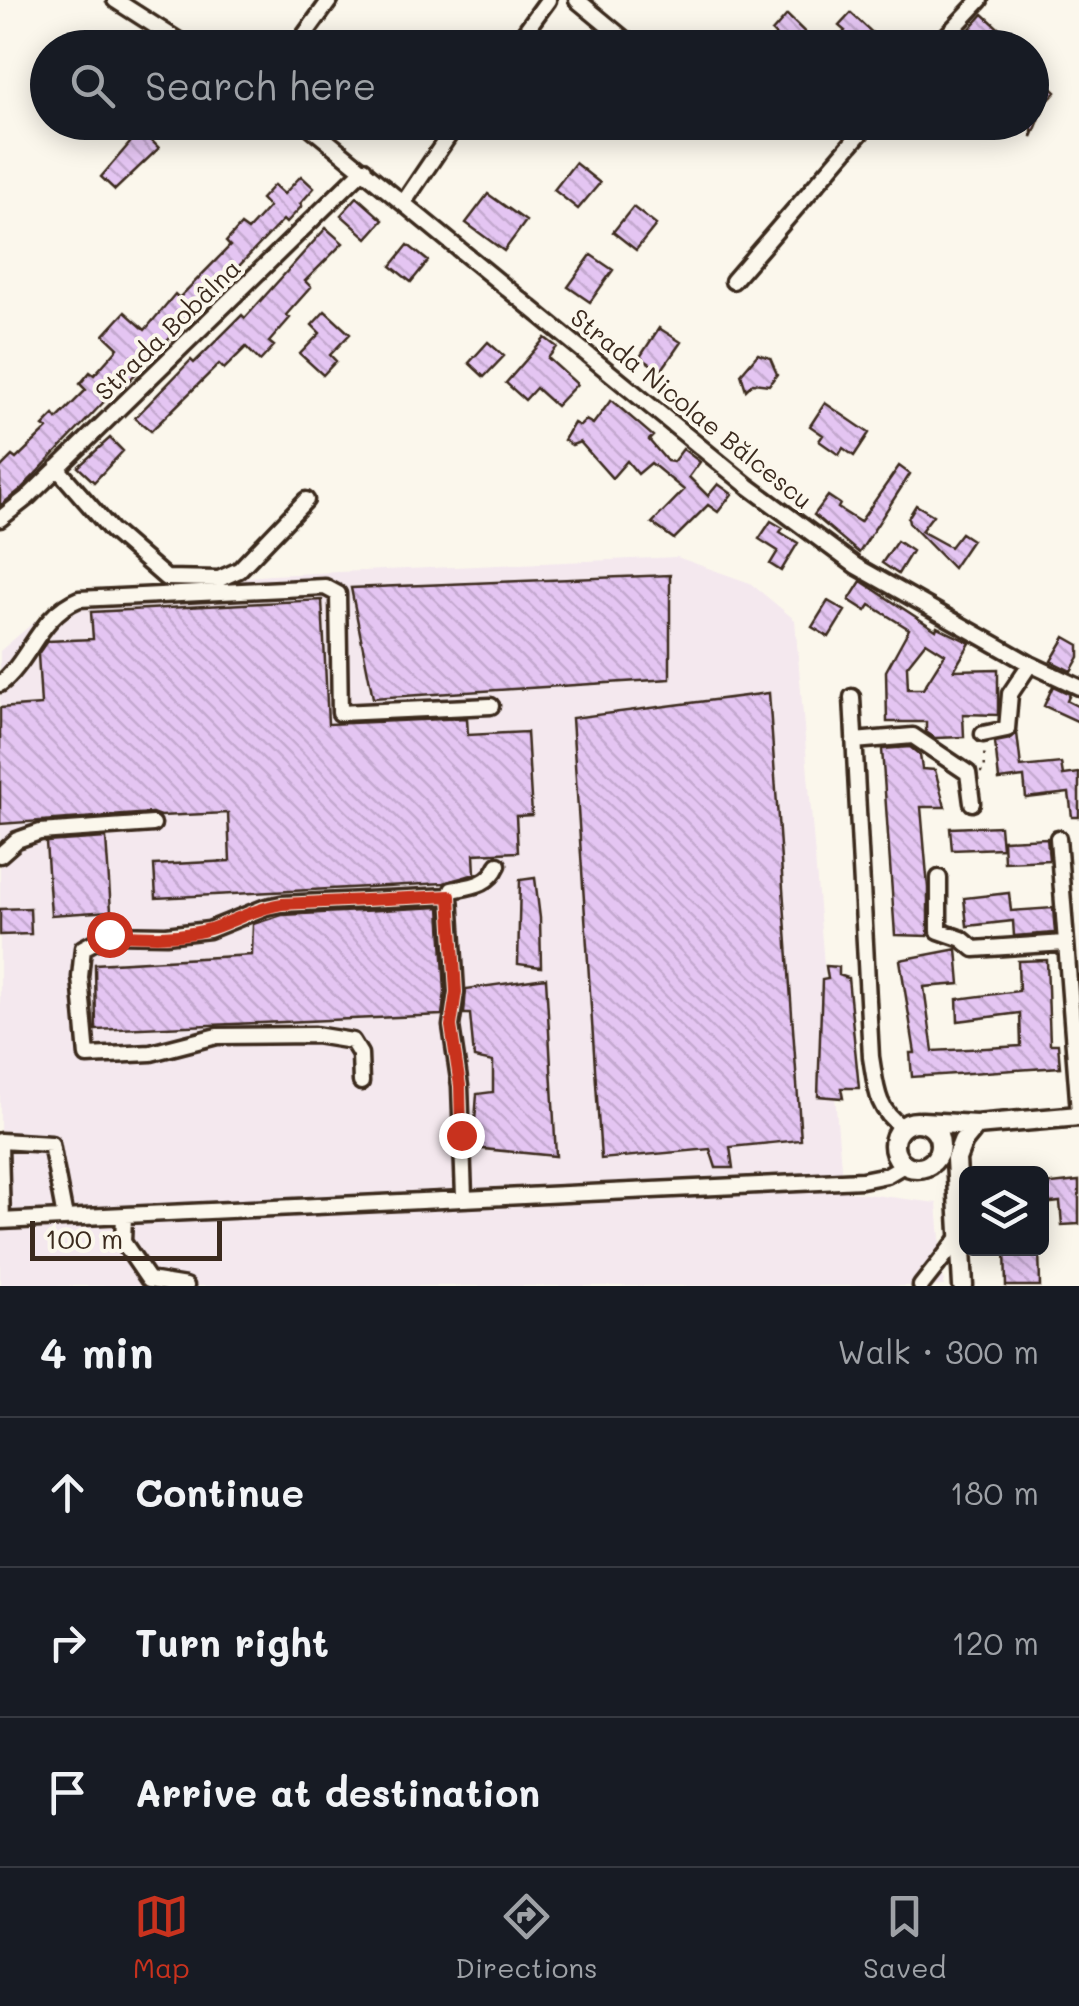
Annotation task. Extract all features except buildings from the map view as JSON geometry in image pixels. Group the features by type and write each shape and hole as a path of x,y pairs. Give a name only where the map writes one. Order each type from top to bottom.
{"main road":[{"path":"976,1125 916,1168 904,1165 893,1146 902,1127 922,1122 976,1125 1079,1114"},
{"path":"922,1122 938,1136 936,1157"},
{"path":"959,1201 957,1152 976,1125"},
{"path":"936,1157 957,1178"},
{"path":"963,1256 964,1286"}],"street":[{"path":"115,0 162,30"},
{"path":"308,30 330,0"},
{"path":"527,30 548,0"},
{"path":"577,0 613,30"},
{"path":"952,30 980,0"},
{"name":"Strada Nicolae Bălcescu","path":"326,140 748,486 856,566 1079,688"},
{"path":"404,202 446,140"},
{"path":"733,281 854,140"},
{"name":"Strada Bobâlna","path":"0,519 364,170"},
{"path":"57,468 111,530 166,578 220,579 238,570 306,500"},
{"path":"0,684 39,631 79,599 325,588 338,594 340,713 491,706"},
{"path":"983,734 1007,728 1010,694 1030,664"},
{"path":"852,697 871,1057 878,1101 888,1118 902,1127"},
{"path":"854,741 913,736 968,773 972,802"},
{"path":"0,855 18,840 40,832 153,824"},
{"path":"1058,838 1079,1114"},
{"path":"464,1198 460,1086 451,1026 456,992 450,896 452,890 481,885 494,876 498,865"},
{"path":"939,878 943,934 956,936 974,949 1065,943"},
{"path":"360,1082 360,1054 352,1041 315,1035 217,1036 151,1053 87,1056 80,977 83,948 109,934 166,935 209,930 282,904 450,896"},
{"path":"65,1218 51,1144 0,1144 1,1221 124,1216 464,1198 862,1180 887,1175 904,1165"},
{"path":"124,1216 123,1242 148,1280 186,1286"},
{"path":"921,1286 959,1239"}],"path":[{"path":"968,773 986,772 983,734"}],"shaded area":[{"path":"677,557 750,583 795,620 843,1191 937,1203 944,1286 0,1286 0,651 67,594 271,575"}],"route":[{"path":"109,934 142,936 209,930 282,904 450,896 456,992 451,1026 460,1086 461,1135"}]}
